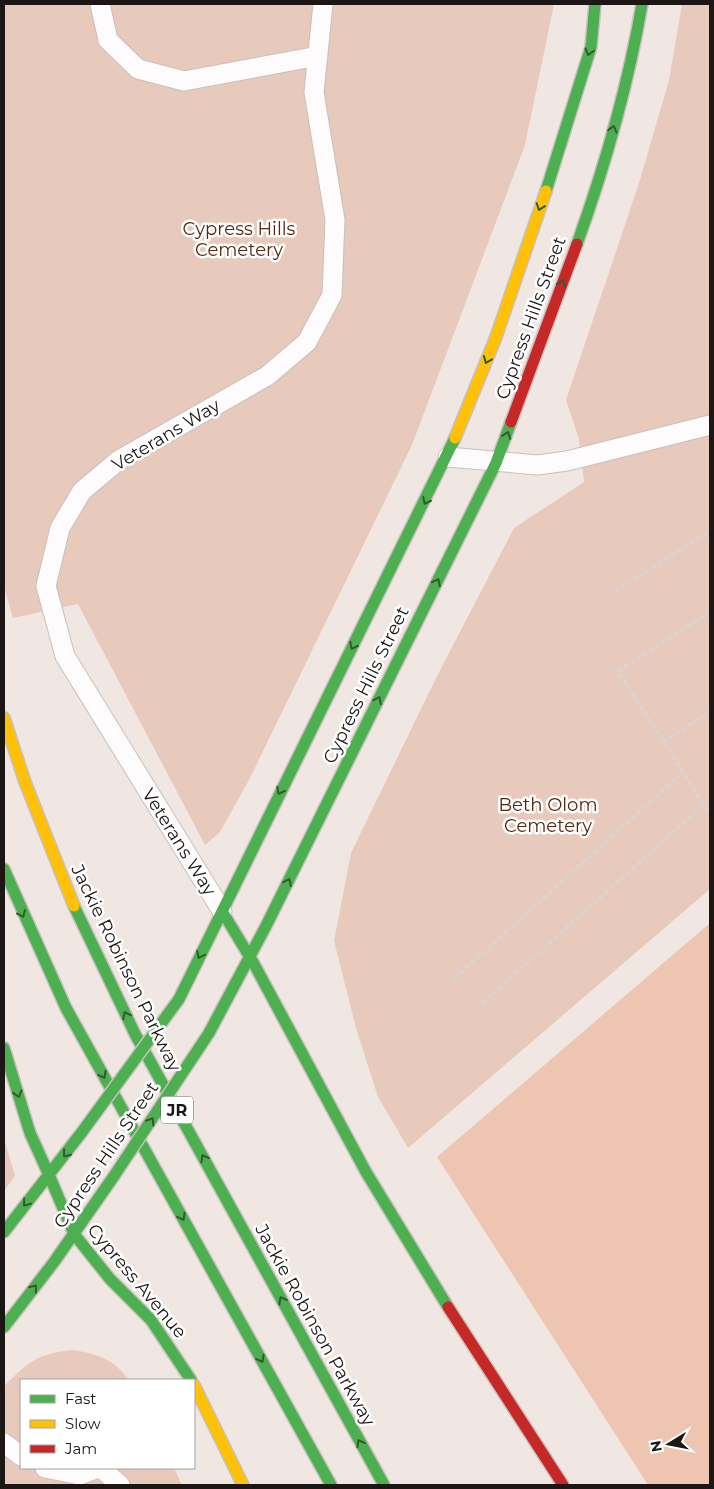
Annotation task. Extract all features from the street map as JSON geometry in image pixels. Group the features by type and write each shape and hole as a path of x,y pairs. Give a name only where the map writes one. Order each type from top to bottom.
{"main road":[{"name":"Cypress Hills Street","path":"4,1232 82,1132 179,999 448,457 496,338 549,182 591,47 595,4"},
{"name":"Cypress Hills Street","path":"4,1326 74,1234 209,1033 251,956 496,463 598,186 634,52 642,4"},
{"name":"Jackie Robinson Parkway","path":"4,718 25,782 76,913 135,1034 384,1485"},
{"path":"4,868 66,1008 331,1485"},
{"path":"222,911 251,956 340,1125 392,1215 563,1485"},
{"name":"Cypress Avenue","path":"4,1048 30,1133 74,1234 110,1279 151,1320 190,1379"},
{"path":"195,1389 201,1415 243,1485"}],"lane":[{"path":"100,4 108,40 138,70 184,81 318,56"},
{"name":"Veterans Way","path":"222,911 65,656 46,586 60,528 82,491 119,460 267,376 307,342 332,295 335,220 314,92 323,4"},
{"path":"448,457 496,463 537,465 567,461 710,425"},
{"path":"4,1443 20,1455"},
{"path":"50,1469 80,1475 96,1469"},
{"path":"100,1469 120,1485"}],"path":[{"path":"614,592 710,531"},
{"path":"710,612 618,671 710,814"},
{"path":"664,742 710,712"},
{"path":"454,979 683,772"},
{"path":"480,1004 704,805"}],"green space":[{"name":"Cypress Hills Cemetery","path":"4,4 554,4 525,145 412,445 249,780 220,832 205,845 78,604 13,618 4,587"},
{"name":"Beth Olom Cemetery","path":"682,4 710,4 710,889 408,1148 378,1097 356,1028 334,941 351,853 438,674 514,528 584,482 579,439 566,400 639,183 669,80"},
{"path":"4,1138 15,1176 4,1191"},
{"path":"72,1350 104,1358 117,1367 127,1379 20,1379 20,1469 174,1469 182,1485 4,1485 4,1386 34,1360"}],"shaded area":[{"path":"710,923 710,1485 648,1485 437,1157"}],"traffic: fast":[{"path":"546,191 591,47 595,4"},
{"path":"577,244 615,126 642,4"},
{"path":"209,1033 266,926 496,463 511,422"},
{"path":"179,999 455,438"},
{"path":"4,869 66,1008 331,1485"},
{"path":"74,906 135,1034 384,1485"},
{"path":"222,911 254,964 366,1172 448,1307"},
{"path":"82,1132 179,999"},
{"path":"114,1176 209,1033"},
{"path":"4,1048 30,1133 49,1175"},
{"path":"4,1232 82,1132"},
{"path":"49,1175 74,1234 110,1279 151,1320 190,1379"},
{"path":"4,1327 54,1262 114,1176"}],"traffic: slow":[{"path":"455,438 496,337 546,191"},
{"path":"4,718 25,782 74,906"},
{"path":"195,1387 243,1485"}],"traffic: jam":[{"path":"511,422 577,244"},
{"path":"448,1307 563,1485"}]}
